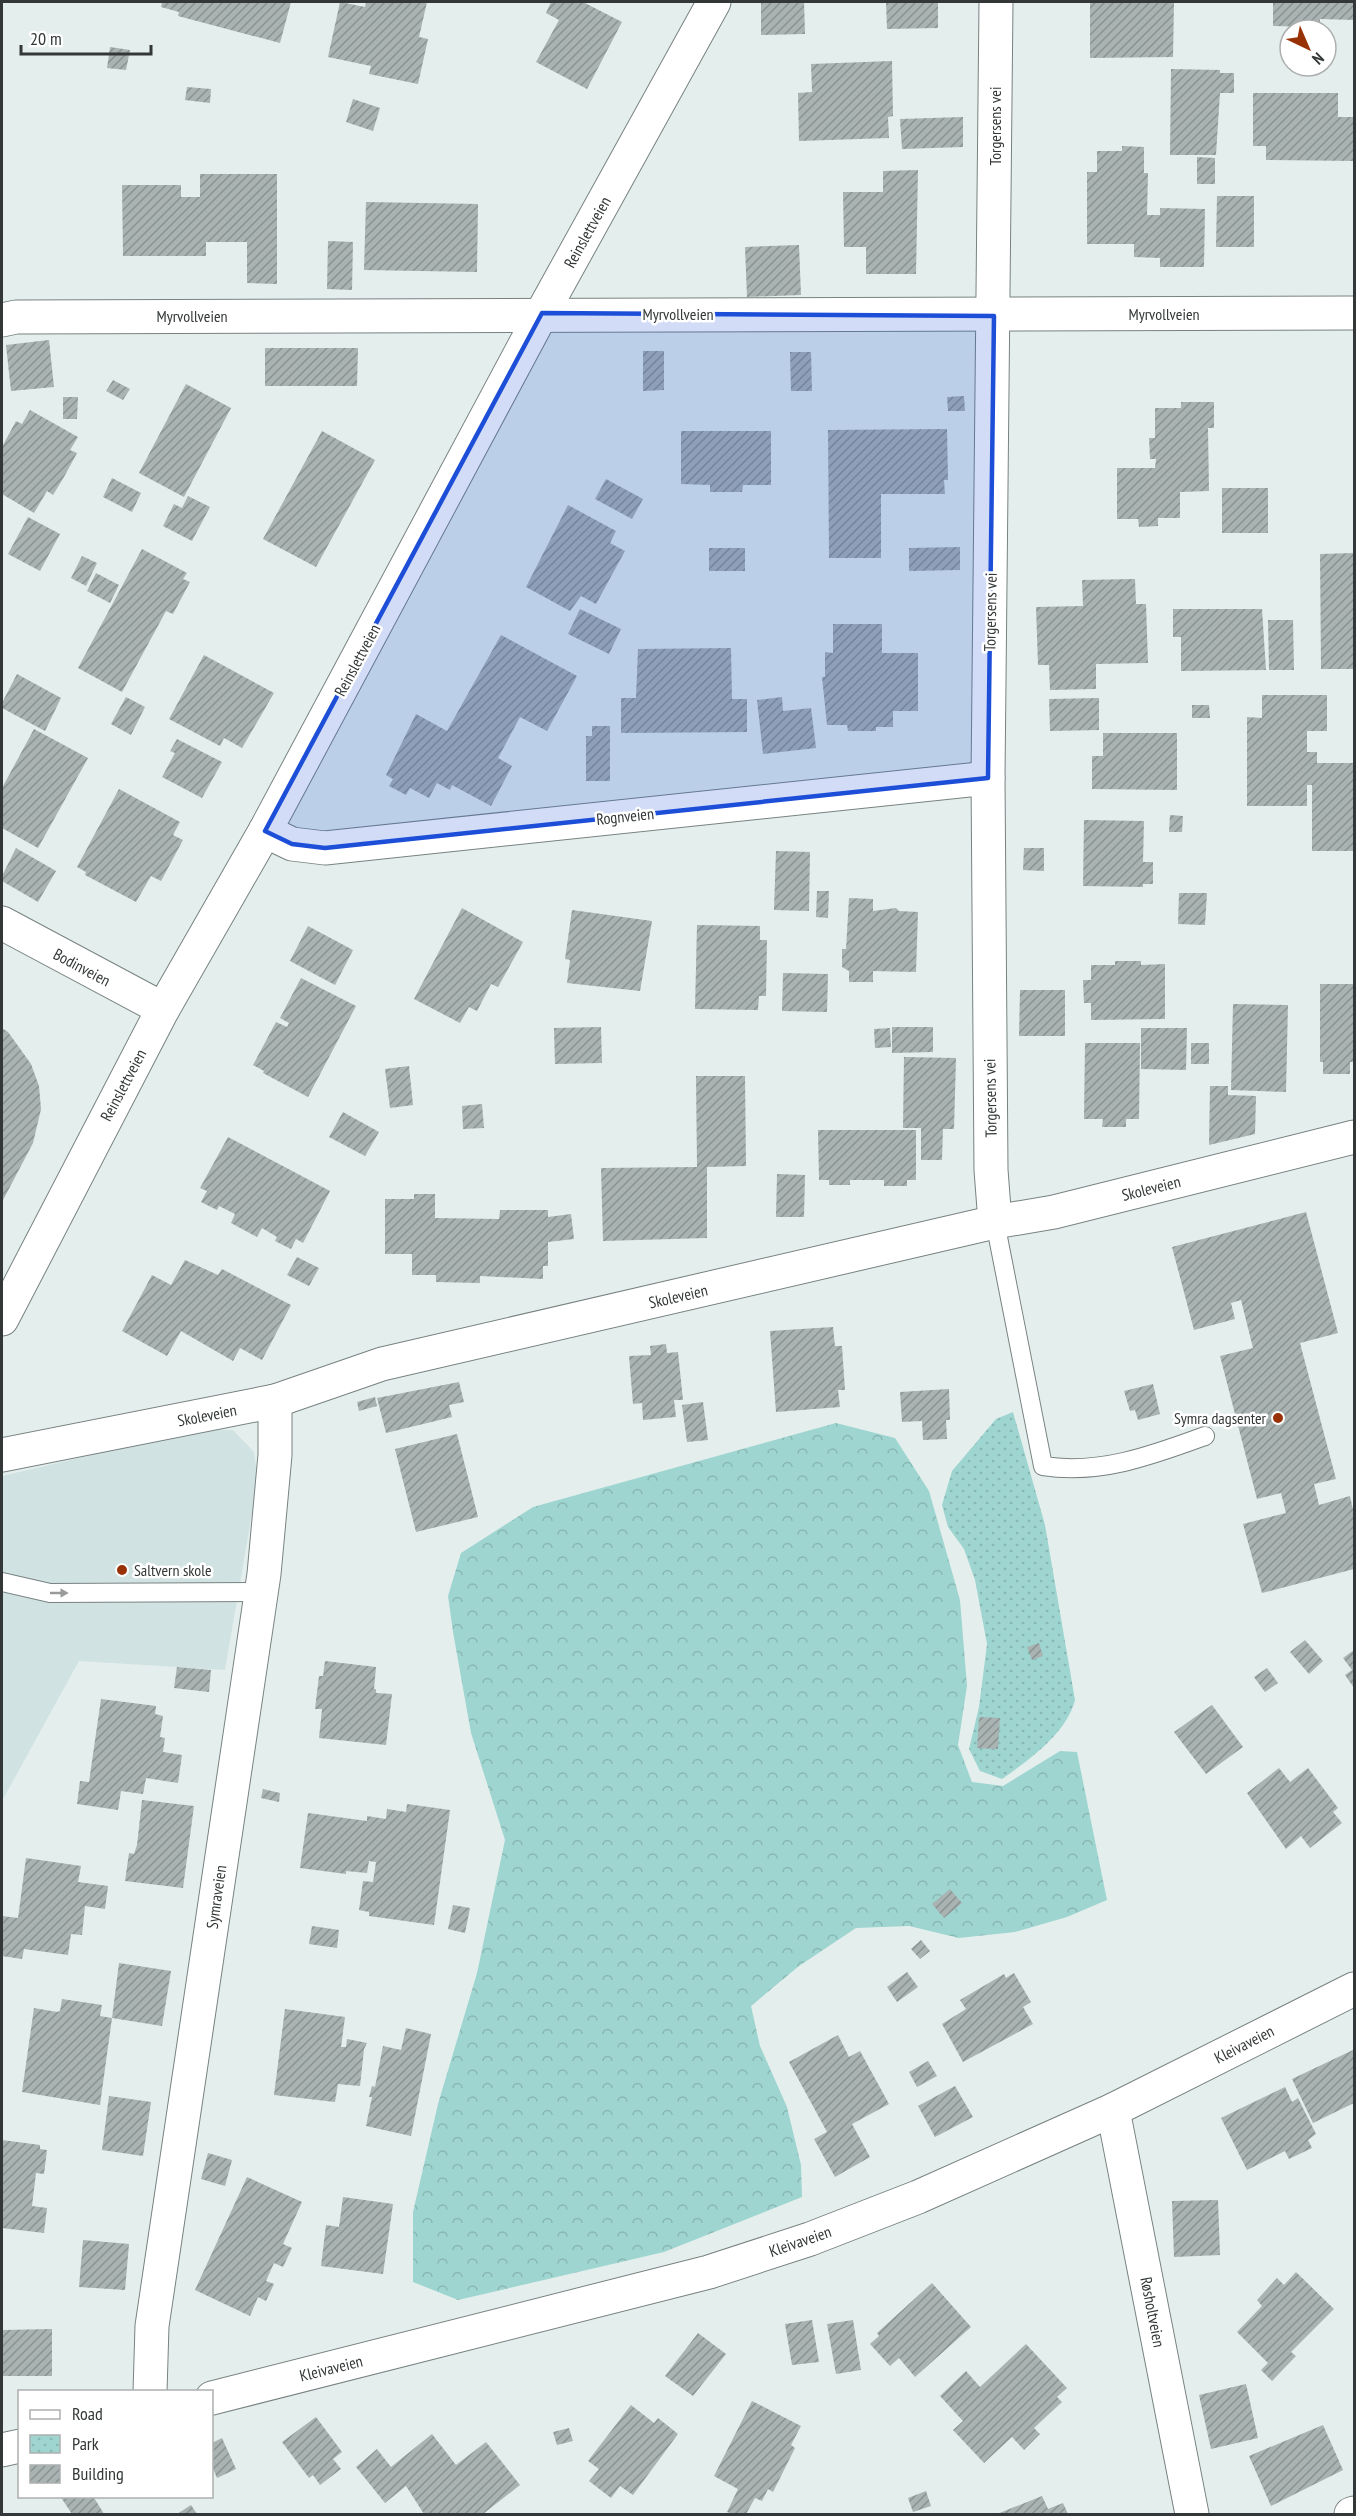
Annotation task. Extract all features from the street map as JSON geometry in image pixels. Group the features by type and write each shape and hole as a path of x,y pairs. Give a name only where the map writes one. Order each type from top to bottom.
{"street":[{"name":"Reinslettveien","path":"2,1318 163,1009 265,831 542,313 714,2"},
{"name":"Torgersens vei","path":"995,1222 991,1170 988,778 996,2"},
{"name":"Myrvollveien","path":"2,320 16,316 465,317 542,313 993,316 1354,313"},
{"name":"Rognveien","path":"265,831 292,844 325,848 988,778"},
{"name":"Bodinveien","path":"2,923 163,1009"},
{"name":"Skoleveien","path":"2,1455 275,1401 382,1364 995,1222 1054,1212 1354,1137"},
{"name":"Symraveien","path":"150,2390 152,2326 261,1592 275,1455 275,1401"},
{"name":"Kleivaveien","path":"213,2398 709,2272 810,2239 918,2197 1113,2110 1354,1989"},
{"name":"Røsholtveien","path":"1113,2110 1192,2514"},
{"path":"2,2450 18,2446"}],"lane":[{"path":"995,1222 1043,1466 1070,1470 1119,1464 1205,1436"},
{"path":"2,1582 50,1593 261,1592"}],"highlighted area":[{"path":"542,313 994,316 988,778 325,848 292,844 265,831"}],"shaded area":[{"name":"Saltvern skole","path":"203,1429 233,1430 254,1452 258,1479 225,1670 79,1661 2,1801 2,1476"}],"green space":[{"path":"1013,1412 1045,1525 1075,1700 1064,1724 1046,1745 1002,1779 980,1771 969,1749 979,1707 987,1644 975,1580 964,1549 948,1527 942,1505 952,1471 996,1419"},
{"path":"836,1423 895,1438 929,1491 960,1600 967,1686 958,1745 972,1782 1003,1786 1060,1751 1077,1752 1107,1900 1067,1917 1015,1932 959,1938 909,1926 856,1928 799,1966 751,2006 760,2046 787,2107 801,2165 802,2197 664,2252 458,2300 413,2282 413,2212 438,2104 477,1973 505,1840 471,1733 453,1632 448,1596 461,1553 533,1507"}],"building":[{"path":"162,2 291,2 280,43 178,16 179,12 161,7"},
{"path":"340,2 365,7 366,2 427,2 419,37 428,39 418,84 369,74 371,66 328,57"},
{"path":"551,2 583,2 622,22 587,89 536,62 559,20 546,13"},
{"path":"761,2 804,2 805,34 761,35"},
{"path":"886,2 938,2 938,28 887,29"},
{"path":"1090,2 1174,3 1173,57 1090,58"},
{"path":"1273,2 1354,2 1354,20 1278,18 1278,26 1273,26"},
{"path":"110,47 130,50 126,70 107,68"},
{"path":"892,61 893,116 888,117 889,138 799,141 798,93 812,92 811,64"},
{"path":"1171,69 1220,70 1220,73 1234,73 1234,93 1220,93 1216,155 1170,155"},
{"path":"187,87 211,89 210,103 185,100"},
{"path":"1253,93 1338,93 1338,117 1354,117 1354,161 1266,160 1266,146 1253,146"},
{"path":"353,99 380,108 373,131 346,122"},
{"path":"963,117 963,147 902,149 900,119"},
{"path":"1122,146 1144,147 1144,173 1148,173 1147,215 1160,215 1160,208 1205,209 1204,267 1160,267 1160,258 1134,257 1134,244 1087,244 1087,172 1097,172 1097,151 1122,151"},
{"path":"1197,157 1215,158 1215,184 1197,184"},
{"path":"918,170 916,274 866,274 866,247 844,247 843,192 883,192 883,171"},
{"path":"200,174 277,174 277,284 247,283 247,242 206,242 206,256 123,256 122,185 181,185 181,197 200,197"},
{"path":"1217,196 1254,196 1254,247 1216,247"},
{"path":"366,202 478,204 477,272 364,270"},
{"path":"328,241 353,242 352,290 327,289"},
{"path":"799,245 801,295 747,297 745,247"},
{"path":"49,340 54,387 11,391 6,345"},
{"path":"265,348 358,348 357,386 265,386"},
{"path":"643,351 664,351 664,390 643,391"},
{"path":"790,352 811,352 812,391 791,391"},
{"path":"113,380 130,389 123,400 106,391"},
{"path":"186,384 231,408 184,497 139,473"},
{"path":"964,396 965,411 948,411 947,397"},
{"path":"63,397 78,397 77,419 63,419"},
{"path":"1181,402 1214,402 1214,428 1208,428 1209,491 1180,492 1180,518 1158,518 1158,526 1139,527 1138,519 1117,519 1117,468 1155,468 1156,459 1150,459 1149,438 1155,438 1155,408 1181,408"},
{"path":"30,410 78,437 70,450 77,453 64,477 53,495 47,491 34,513 2,494 2,447 16,421 22,424"},
{"path":"947,429 948,480 944,480 945,494 881,494 881,558 829,558 828,430"},
{"path":"322,431 375,460 316,567 263,539"},
{"path":"681,431 771,431 771,485 743,485 742,492 710,492 710,485 681,484"},
{"path":"112,478 141,493 132,512 103,497"},
{"path":"606,479 643,499 632,519 595,499"},
{"path":"1222,488 1268,488 1268,533 1222,533"},
{"path":"188,496 210,507 192,541 163,526 174,504 182,508"},
{"path":"568,505 616,531 610,543 625,551 596,604 581,596 570,611 526,587"},
{"path":"28,517 60,534 40,571 8,554"},
{"path":"960,547 960,570 909,571 909,548"},
{"path":"709,548 745,548 745,571 709,571"},
{"path":"142,549 187,573 183,579 190,582 173,614 166,611 122,692 78,668"},
{"path":"1354,553 1354,669 1321,669 1320,554"},
{"path":"82,556 97,563 86,586 71,578"},
{"path":"96,573 119,585 110,603 87,591"},
{"path":"1135,579 1136,604 1146,604 1148,663 1096,664 1096,689 1050,690 1049,665 1038,665 1036,607 1083,606 1082,580"},
{"path":"580,609 621,629 609,654 568,634"},
{"path":"1173,609 1262,609 1266,670 1181,671 1181,637 1173,637"},
{"path":"1268,620 1293,620 1294,670 1269,670"},
{"path":"833,624 882,624 882,653 918,653 918,711 893,711 893,727 876,727 876,731 848,731 847,725 827,725 822,677 825,677 825,652 833,653"},
{"path":"501,635 577,676 547,731 520,717 498,758 512,766 491,806 452,785 450,790 437,783 429,798 410,788 406,795 389,786 393,779 386,775 416,714 447,731"},
{"path":"731,648 732,699 747,699 747,732 621,733 621,698 636,698 638,649"},
{"path":"204,655 274,693 242,748 224,738 220,746 169,719"},
{"path":"17,674 61,698 45,731 2,708 2,703"},
{"path":"1262,695 1327,695 1327,731 1307,731 1307,752 1317,752 1317,763 1354,763 1354,851 1312,851 1312,785 1307,785 1307,806 1247,806 1247,717 1262,718"},
{"path":"126,697 145,707 131,735 111,724"},
{"path":"782,697 783,711 811,708 816,748 763,754 757,700"},
{"path":"1099,698 1099,730 1050,731 1049,699"},
{"path":"1192,705 1209,705 1210,718 1192,718"},
{"path":"592,726 610,726 610,781 586,781 586,736 592,736"},
{"path":"34,729 88,758 38,848 2,828 2,788"},
{"path":"1103,733 1177,733 1177,790 1092,789 1092,756 1103,756"},
{"path":"177,739 222,762 202,798 162,777 175,753 170,751"},
{"path":"119,789 180,822 173,835 183,840 161,881 151,876 136,902 85,875 86,872 77,867"},
{"path":"1170,815 1183,816 1182,832 1169,832"},
{"path":"1084,820 1144,821 1143,862 1153,862 1153,884 1143,884 1143,887 1083,886"},
{"path":"16,848 56,871 38,902 2,881 2,876"},
{"path":"1024,848 1044,848 1044,871 1023,870"},
{"path":"776,851 810,852 809,911 774,910"},
{"path":"817,891 829,891 828,918 816,917"},
{"path":"1179,893 1207,893 1205,925 1178,924"},
{"path":"849,898 873,899 873,911 896,908 899,911 918,912 916,972 873,971 873,982 849,982 849,971 842,967 842,949 846,949"},
{"path":"462,908 523,942 498,987 491,984 477,1011 469,1007 460,1023 414,999"},
{"path":"572,910 652,921 640,991 567,983 570,960 565,959"},
{"path":"697,925 760,926 760,940 767,940 766,996 759,996 758,1010 695,1009"},
{"path":"308,926 353,950 335,985 290,961"},
{"path":"1115,961 1141,961 1141,965 1165,964 1165,1019 1091,1020 1091,1003 1084,1003 1083,980 1091,980 1091,965 1115,965"},
{"path":"783,973 828,974 827,1012 782,1011"},
{"path":"301,978 356,1006 308,1097 263,1073 264,1071 253,1065 276,1022 287,1027 289,1023 280,1018"},
{"path":"1320,984 1354,984 1354,1062 1350,1062 1350,1074 1323,1074 1323,1062 1320,1062"},
{"path":"1020,990 1065,990 1065,1036 1019,1036"},
{"path":"1233,1004 1288,1005 1286,1092 1231,1090"},
{"path":"601,1027 602,1063 555,1064 554,1028"},
{"path":"892,1027 933,1027 933,1052 892,1053"},
{"path":"2,1028 8,1032 31,1064 39,1086 41,1109 33,1143 2,1202"},
{"path":"890,1028 891,1047 875,1048 874,1029"},
{"path":"1141,1028 1187,1028 1186,1070 1141,1069"},
{"path":"1085,1043 1140,1043 1139,1119 1126,1119 1126,1127 1102,1127 1103,1119 1084,1119"},
{"path":"1191,1043 1209,1043 1209,1064 1191,1064"},
{"path":"904,1057 956,1058 954,1129 943,1129 942,1160 921,1160 921,1128 903,1128"},
{"path":"409,1066 413,1105 390,1108 385,1069"},
{"path":"696,1076 745,1076 746,1166 707,1167 707,1238 603,1241 601,1168 697,1167"},
{"path":"1210,1086 1228,1086 1228,1095 1256,1096 1255,1134 1209,1145"},
{"path":"482,1104 484,1128 463,1129 462,1106"},
{"path":"343,1112 379,1132 365,1156 329,1137"},
{"path":"818,1130 916,1130 916,1180 907,1180 907,1186 884,1186 884,1180 850,1180 850,1185 829,1185 829,1180 819,1180"},
{"path":"228,1137 330,1191 303,1243 296,1239 291,1249 275,1241 277,1237 262,1228 257,1237 231,1223 235,1214 219,1206 217,1210 201,1202 207,1191 200,1188"},
{"path":"777,1174 805,1175 804,1217 776,1217"},
{"path":"414,1194 435,1194 435,1218 499,1219 500,1210 548,1210 548,1217 571,1214 574,1239 548,1242 548,1266 543,1266 543,1279 480,1276 480,1283 436,1282 436,1275 412,1275 412,1254 385,1254 385,1199 414,1199"},
{"name":"Symra dagsenter","path":"1306,1212 1338,1333 1300,1343 1336,1479 1314,1484 1319,1505 1350,1496 1354,1514 1354,1569 1262,1593 1243,1524 1286,1513 1281,1493 1257,1499 1220,1356 1253,1348 1241,1300 1231,1303 1235,1319 1194,1330 1172,1247"},
{"path":"297,1257 319,1268 309,1286 287,1275"},
{"path":"185,1260 218,1275 222,1269 291,1305 262,1360 240,1348 233,1361 181,1331 167,1356 122,1331 152,1275 171,1285"},
{"path":"833,1327 835,1346 842,1346 845,1390 838,1390 840,1407 776,1412 770,1331"},
{"path":"666,1344 667,1353 678,1352 683,1400 674,1400 676,1417 643,1420 642,1403 633,1404 629,1356 651,1355 650,1346"},
{"path":"459,1382 464,1402 449,1405 452,1417 386,1433 377,1398"},
{"path":"1153,1384 1160,1414 1138,1420 1135,1410 1130,1411 1124,1391"},
{"path":"949,1389 950,1420 946,1420 947,1439 923,1440 922,1421 902,1422 900,1392"},
{"path":"375,1397 377,1406 359,1411 357,1402"},
{"path":"703,1402 708,1440 687,1442 682,1405"},
{"path":"457,1434 478,1517 416,1532 395,1449"},
{"path":"1305,1640 1323,1661 1309,1674 1290,1652"},
{"path":"1039,1643 1043,1656 1032,1660 1027,1647"},
{"path":"1354,1650 1354,1688 1345,1675 1352,1670 1343,1658"},
{"path":"325,1661 376,1667 374,1689 376,1693 392,1694 386,1745 319,1738 322,1709 315,1709 319,1676 323,1676"},
{"path":"177,1667 211,1670 209,1692 174,1688"},
{"path":"1267,1668 1278,1683 1265,1692 1254,1677"},
{"path":"101,1699 156,1706 155,1714 163,1716 160,1737 165,1738 163,1752 182,1755 178,1783 146,1778 143,1794 121,1791 118,1810 77,1804 80,1781 89,1782"},
{"path":"1212,1705 1243,1747 1206,1774 1174,1732"},
{"path":"979,1717 1000,1718 998,1749 977,1748"},
{"path":"1279,1768 1290,1782 1308,1768 1338,1808 1333,1812 1342,1823 1310,1848 1301,1836 1286,1849 1247,1793"},
{"path":"263,1789 280,1793 279,1802 261,1798"},
{"path":"142,1800 194,1806 183,1888 125,1881 129,1853 134,1854 137,1845"},
{"path":"407,1804 450,1810 434,1925 369,1916 369,1912 359,1910 363,1881 373,1882 376,1862 369,1861 367,1873 346,1871 346,1874 300,1868 308,1813 367,1821 367,1816 386,1819 387,1809 406,1812"},
{"path":"26,1858 81,1866 78,1882 108,1886 105,1909 85,1906 82,1935 71,1934 68,1955 24,1949 22,1959 2,1956 2,1916 18,1918"},
{"path":"950,1889 962,1903 944,1918 932,1904"},
{"path":"453,1905 470,1908 465,1933 448,1929"},
{"path":"312,1926 339,1930 337,1948 309,1944"},
{"path":"921,1940 930,1951 920,1959 911,1949"},
{"path":"119,1963 171,1971 162,2026 112,2018"},
{"path":"907,1972 918,1987 897,2002 887,1987"},
{"path":"1014,1973 1031,2002 1023,2007 1033,2024 963,2062 942,2024 966,2009 960,2000 1004,1974 1006,1978"},
{"path":"62,1999 102,2005 100,2016 112,2018 100,2105 22,2092 34,2008 57,2012 60,2011"},
{"path":"285,2009 345,2017 341,2047 346,2047 347,2039 367,2043 364,2049 360,2086 338,2084 335,2102 274,2095"},
{"path":"406,2028 431,2034 411,2136 366,2126 372,2097 369,2097 372,2086 375,2087 383,2046 401,2050"},
{"path":"838,2035 849,2057 860,2051 889,2104 852,2124 870,2157 835,2177 814,2139 827,2132 789,2062"},
{"path":"1353,2050 1354,2103 1313,2123 1292,2079"},
{"path":"928,2061 937,2076 917,2087 909,2072"},
{"path":"955,2086 973,2117 935,2137 918,2106"},
{"path":"1285,2087 1292,2102 1298,2098 1316,2134 1308,2140 1312,2148 1289,2159 1285,2151 1247,2170 1221,2118"},
{"path":"109,2096 151,2102 143,2156 102,2150"},
{"path":"2,2140 40,2145 40,2149 47,2150 44,2174 36,2173 32,2206 47,2208 44,2233 2,2228"},
{"path":"208,2153 232,2160 225,2186 201,2179"},
{"path":"247,2177 302,2202 283,2244 292,2248 283,2267 274,2263 266,2281 274,2284 266,2301 258,2297 250,2316 195,2290"},
{"path":"343,2197 393,2204 383,2274 321,2266 326,2225 339,2227"},
{"path":"1218,2200 1220,2255 1174,2257 1172,2201"},
{"path":"83,2240 129,2244 125,2290 79,2287"},
{"path":"1296,2272 1334,2309 1291,2352 1296,2356 1272,2381 1261,2370 1268,2363 1237,2332 1262,2306 1257,2300 1277,2278 1284,2285"},
{"path":"932,2283 971,2327 915,2377 899,2358 890,2366 870,2344 879,2336 877,2333"},
{"path":"812,2320 819,2362 792,2365 785,2324"},
{"path":"853,2320 861,2370 836,2374 827,2324"},
{"path":"52,2329 52,2376 2,2376 2,2330"},
{"path":"698,2333 726,2354 693,2396 665,2376"},
{"path":"1026,2344 1067,2388 1057,2397 1062,2402 1034,2428 1040,2434 1024,2450 1012,2437 984,2463 953,2430 963,2421 940,2396 966,2371 980,2387"},
{"path":"1246,2384 1258,2438 1211,2449 1199,2395"},
{"path":"752,2401 801,2426 791,2445 795,2448 773,2492 768,2489 762,2501 755,2498 746,2514 732,2514 727,2512 738,2489 714,2476"},
{"path":"631,2405 654,2423 658,2418 678,2434 633,2495 620,2486 611,2498 589,2481 599,2469 588,2461"},
{"path":"316,2417 342,2452 333,2459 341,2469 320,2485 313,2475 309,2478 282,2442"},
{"path":"1323,2425 1343,2470 1271,2506 1249,2456"},
{"path":"569,2428 573,2441 557,2445 553,2432"},
{"path":"432,2434 456,2465 486,2442 520,2485 483,2514 424,2514 406,2486 385,2503 356,2467 377,2449 391,2467"},
{"path":"222,2438 236,2469 217,2478 213,2468 213,2442"},
{"path":"926,2491 931,2506 913,2512 908,2498"},
{"path":"1042,2496 1048,2509 1063,2503 1068,2514 997,2514"},
{"path":"61,2498 94,2498 104,2514 72,2514"},
{"path":"191,2505 197,2514 177,2514"}],"place":[{"name":"Symra dagsenter","path":"1278,1418"},
{"name":"Saltvern skole","path":"122,1570"}]}
